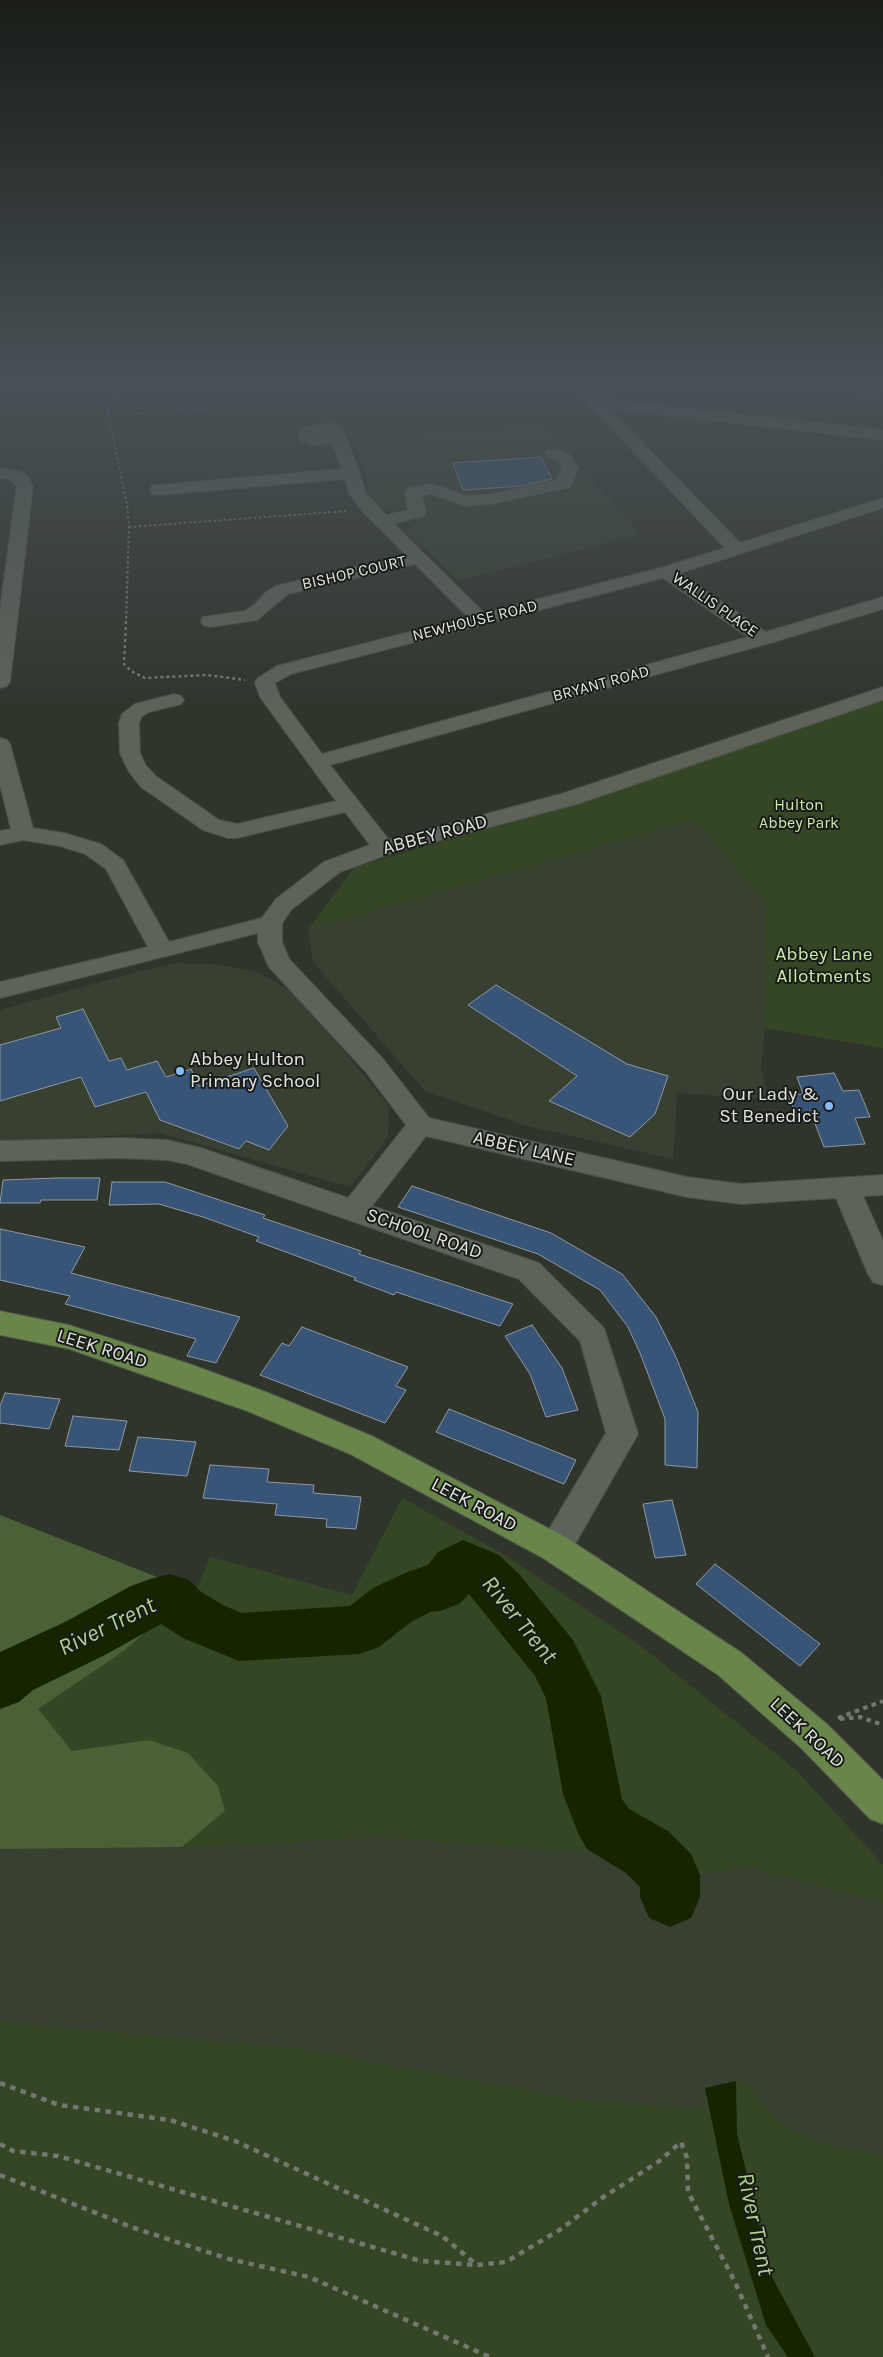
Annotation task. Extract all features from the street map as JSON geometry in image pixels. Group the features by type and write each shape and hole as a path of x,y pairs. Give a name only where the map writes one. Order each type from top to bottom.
{"main road":[{"name":"LEEK ROAD","path":"0,1323 69,1337 176,1372 258,1402 361,1445 555,1548 730,1664 814,1736 883,1806"}],"street":[{"path":"0,682 1,658 24,492"},
{"path":"357,492 418,558 481,620"},
{"path":"378,515 412,514 466,501 492,499 524,492"},
{"path":"681,492 736,549"},
{"name":"NEWHOUSE ROAD","path":"265,682 284,670 666,572 883,503"},
{"name":"BISHOP COURT","path":"210,622 250,616 262,608 272,596 282,590 418,558"},
{"name":"WALLIS PLACE","path":"666,572 763,639"},
{"path":"874,606 883,620"},
{"name":"BRYANT ROAD","path":"317,762 763,639 874,606"},
{"path":"265,682 270,696 317,762 384,848"},
{"name":"ABBEY ROAD","path":"270,923 284,904 332,867 384,848 569,799 883,693"},
{"path":"174,700 142,708 136,711 130,718 128,738 130,753 136,768 144,777 211,824 228,831 247,829 350,804"},
{"path":"0,744 23,833"},
{"path":"144,777 168,771"},
{"path":"0,838 23,833 64,840 92,849 115,865 162,951"},
{"path":"0,990 270,923 270,942 278,962 374,1065 420,1125 354,1210"},
{"name":"ABBEY LANE","path":"420,1125 687,1187 741,1194 846,1189 883,1185"},
{"name":"SCHOOL ROAD","path":"0,1151 119,1148 167,1150 199,1158 529,1271 593,1336 622,1434 555,1548"},
{"path":"846,1189 883,1274"}],"path":[{"path":"124,492 129,527 124,664 145,678 206,676 265,682"},
{"path":"129,527 378,515"},
{"path":"883,1701 829,1721 860,1717 883,1725"},
{"path":"0,2083 60,2105 170,2120 235,2141 442,2236 477,2266"},
{"path":"0,2144 13,2151 58,2156 421,2261 477,2266 506,2262 561,2229 602,2198 658,2162 681,2142 687,2158 688,2192 735,2282 768,2357"},
{"path":"0,2175 134,2228 230,2260 309,2277 490,2357"}],"shaded area":[{"path":"371,492 603,492 641,534 459,581 406,531 417,522 402,510 375,508"},
{"path":"695,820 766,905 765,1028 761,1069 768,1099 677,1093 673,1159 524,1125 425,1091 313,962 308,930"},
{"name":"Abbey Hulton Primary School","path":"177,963 222,965 258,972 291,991 345,1052 388,1105 389,1127 386,1140 350,1187 160,1133 0,1142 0,1010 137,972"},
{"path":"0,1515 195,1592 118,1655 38,1709 72,1751 149,1740 188,1753 218,1786 225,1811 182,1847 0,1849"},
{"path":"378,1837 596,1854 637,1877 687,1876 748,1868 883,1903 883,2155 825,2144 784,2124 766,2106 748,2080 705,2107 692,2109 577,2099 302,2049 0,2022 0,1849 211,1847"}],"green space":[{"name":"Hulton Abbey Park","path":"883,697 883,1048 765,1028 766,905 695,820 308,930 354,868 574,802"},
{"path":"402,1498 503,1554 641,1646 795,1769 883,1865 883,1903 748,1868 688,1876 689,1894 652,1902 637,1877 596,1854 378,1837 211,1847 0,1849 0,1515 195,1592 210,1557 352,1595"},
{"path":"0,2022 302,2049 577,2099 692,2109 705,2107 705,2088 748,2080 766,2106 784,2124 825,2144 883,2155 883,2357 0,2357"}],"water":[{"path":"736,2081 737,2134 772,2277 815,2357 788,2357 766,2325 729,2204 705,2088"}],"building":[{"path":"496,985 627,1064 668,1076 655,1114 630,1137 549,1101 577,1076 468,1005"},
{"path":"83,1009 109,1061 121,1058 127,1070 157,1061 166,1077 191,1069 199,1086 254,1068 288,1126 269,1150 246,1141 239,1149 160,1120 146,1092 95,1107 81,1077 0,1101 0,1045 61,1028 56,1017"},
{"name":"Our Lady & St Benedict","path":"834,1073 843,1091 859,1090 870,1117 855,1118 865,1144 824,1147 814,1121 799,1122 788,1095 803,1094 797,1077"},
{"path":"100,1178 97,1200 41,1200 40,1203 0,1203 3,1180"},
{"path":"112,1182 165,1182 265,1215 263,1218 361,1251 359,1254 513,1304 500,1326 396,1292 394,1295 354,1280 356,1278 256,1241 259,1237 203,1217 159,1204 109,1205"},
{"path":"412,1186 551,1233 622,1274 656,1317 676,1357 698,1412 697,1468 665,1465 665,1419 628,1327 600,1290 538,1254 398,1207"},
{"path":"0,1229 85,1247 71,1273 240,1317 216,1363 187,1356 196,1339 65,1304 70,1296 0,1280"},
{"path":"532,1325 562,1368 578,1410 546,1417 530,1374 505,1336"},
{"path":"302,1327 408,1367 396,1386 406,1390 385,1423 260,1375 282,1343 289,1346"},
{"path":"5,1393 60,1399 49,1429 0,1423 0,1406"},
{"path":"449,1409 576,1460 564,1484 436,1432"},
{"path":"73,1416 127,1421 119,1450 65,1446"},
{"path":"138,1437 196,1442 187,1476 129,1471"},
{"path":"210,1465 269,1469 267,1482 314,1485 313,1493 361,1497 356,1529 326,1527 327,1519 275,1515 277,1504 203,1498"},
{"path":"672,1500 686,1555 655,1558 643,1504"},
{"path":"715,1564 820,1644 800,1666 696,1584"}],"waterway":[{"name":"River Trent","path":"0,1684 14,1672 84,1639 150,1603 170,1597 181,1608 202,1621 239,1637 360,1630 392,1605 424,1589 440,1588 449,1580 456,1568 463,1563 481,1571 500,1591 554,1658 573,1696 592,1794 598,1813 608,1829 647,1852 670,1875 670,1897"}],"place":[{"name":"Abbey Hulton Primary School","path":"180,1071"},
{"name":"Our Lady & St Benedict","path":"829,1106"}],"park label":[{"name":"Abbey Lane Allotments","path":"824,966"}]}
